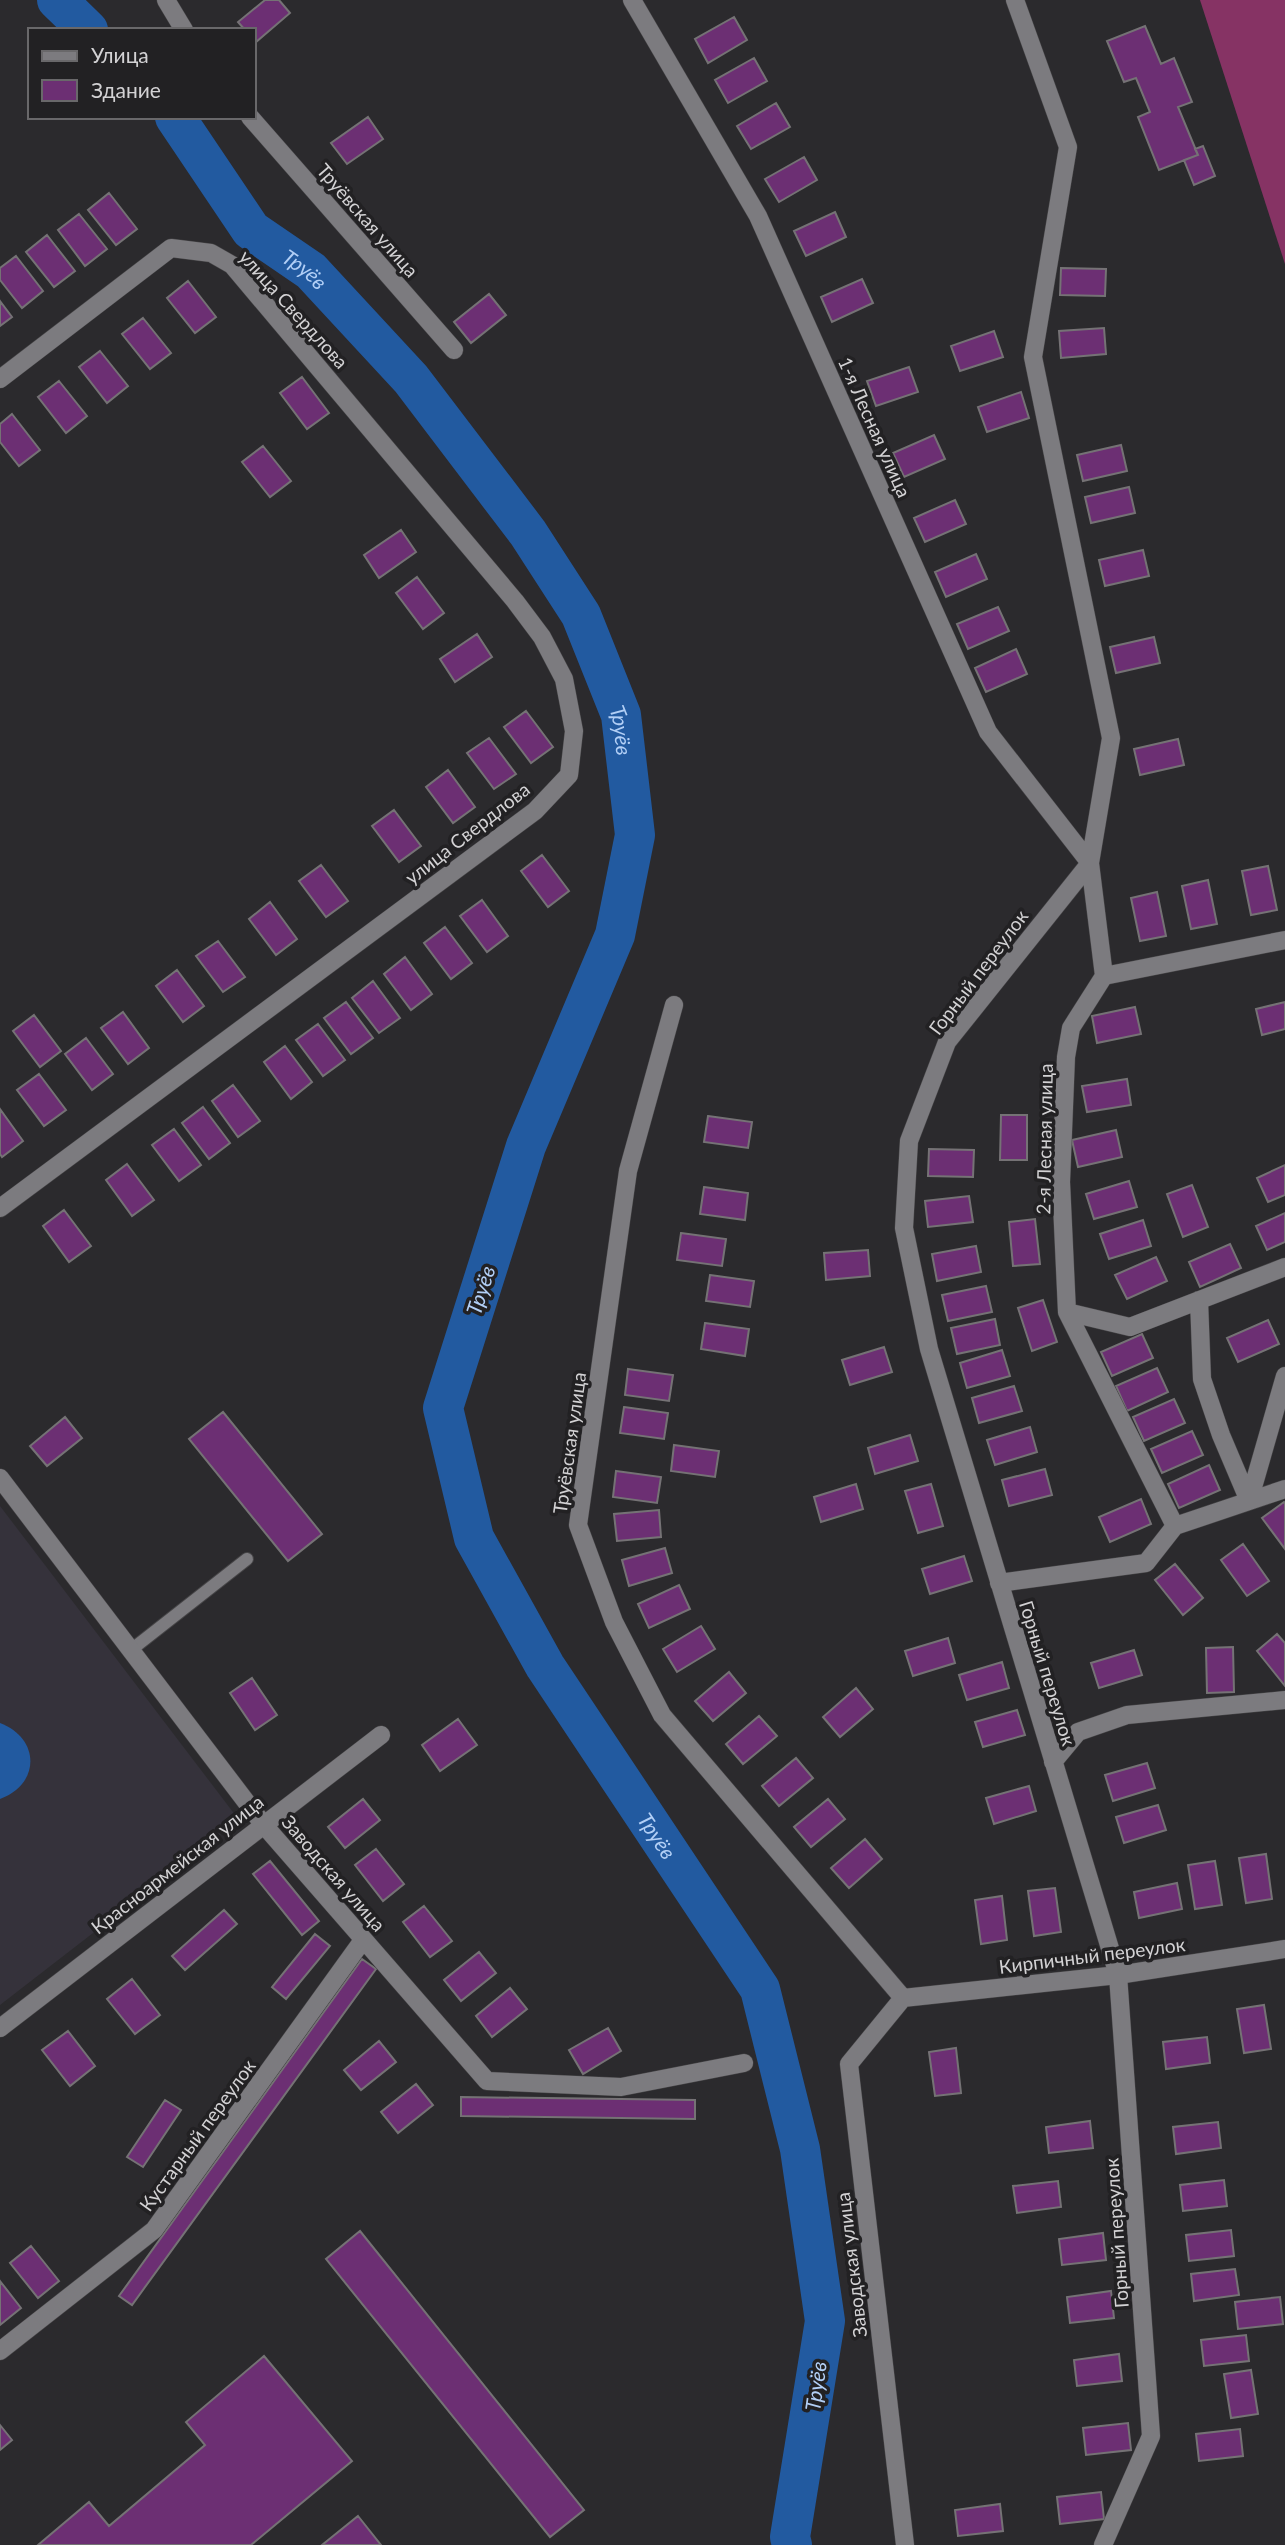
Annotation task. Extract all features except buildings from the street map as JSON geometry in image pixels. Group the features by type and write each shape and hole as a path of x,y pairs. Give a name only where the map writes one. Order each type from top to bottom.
{"street":[{"path":"166,0 183,28"},
{"name":"1-я Лесная улица","path":"632,0 758,216 988,732 1090,863"},
{"path":"1015,0 1068,147 1033,357 1111,738 1090,863 1104,976 1285,940"},
{"name":"Труёвская улица","path":"252,119 454,350"},
{"name":"улица Свердлова","path":"0,379 171,248 211,253 232,265 515,601 542,637 564,679 574,731 569,775 535,811 0,1208"},
{"name":"Горный переулок","path":"1090,863 947,1042 909,1141 904,1228 926,1336 1118,1975 1151,2436 1103,2545"},
{"name":"2-я Лесная улица","path":"1104,976 1071,1028 1066,1058 1060,1182 1066,1312 1175,1526"},
{"name":"Труёвская улица","path":"674,1005 628,1171 578,1525 614,1622 662,1715 903,1998"},
{"path":"1066,1312 1130,1326 1285,1268"},
{"path":"1199,1300 1202,1379 1221,1435 1249,1501"},
{"path":"1249,1501 1285,1376"},
{"name":"Заводская улица","path":"0,1478 263,1824 486,2081 621,2087 744,2063"},
{"path":"999,1583 1146,1563 1175,1526 1285,1489"},
{"path":"1053,1762 1078,1732 1127,1715 1285,1700"},
{"name":"Красноармейская улица","path":"0,2028 381,1735"},
{"name":"Кустарный переулок","path":"0,2351 154,2230 363,1940"},
{"name":"Кирпичный переулок","path":"903,1998 1118,1975 1285,1949"},
{"name":"Заводская улица","path":"903,1998 849,2064 905,2545"}],"lane":[{"path":"131,1650 247,1559"}],"shaded area":[{"path":"1200,0 1285,0 1285,264"},
{"path":"0,1506 239,1820 0,2005"}],"water":[{"path":"0,1723 23,1739 30,1761 29,1772 23,1783 0,1799"}],"waterway":[{"name":"Труёв","path":"57,0 86,28"},
{"name":"Труёв","path":"176,119 251,230 311,271 411,379 528,533 581,615 621,715 635,835 615,935 526,1146 443,1408 474,1538 545,1666 760,1989 800,2149 825,2321 790,2537 792,2545"}]}
